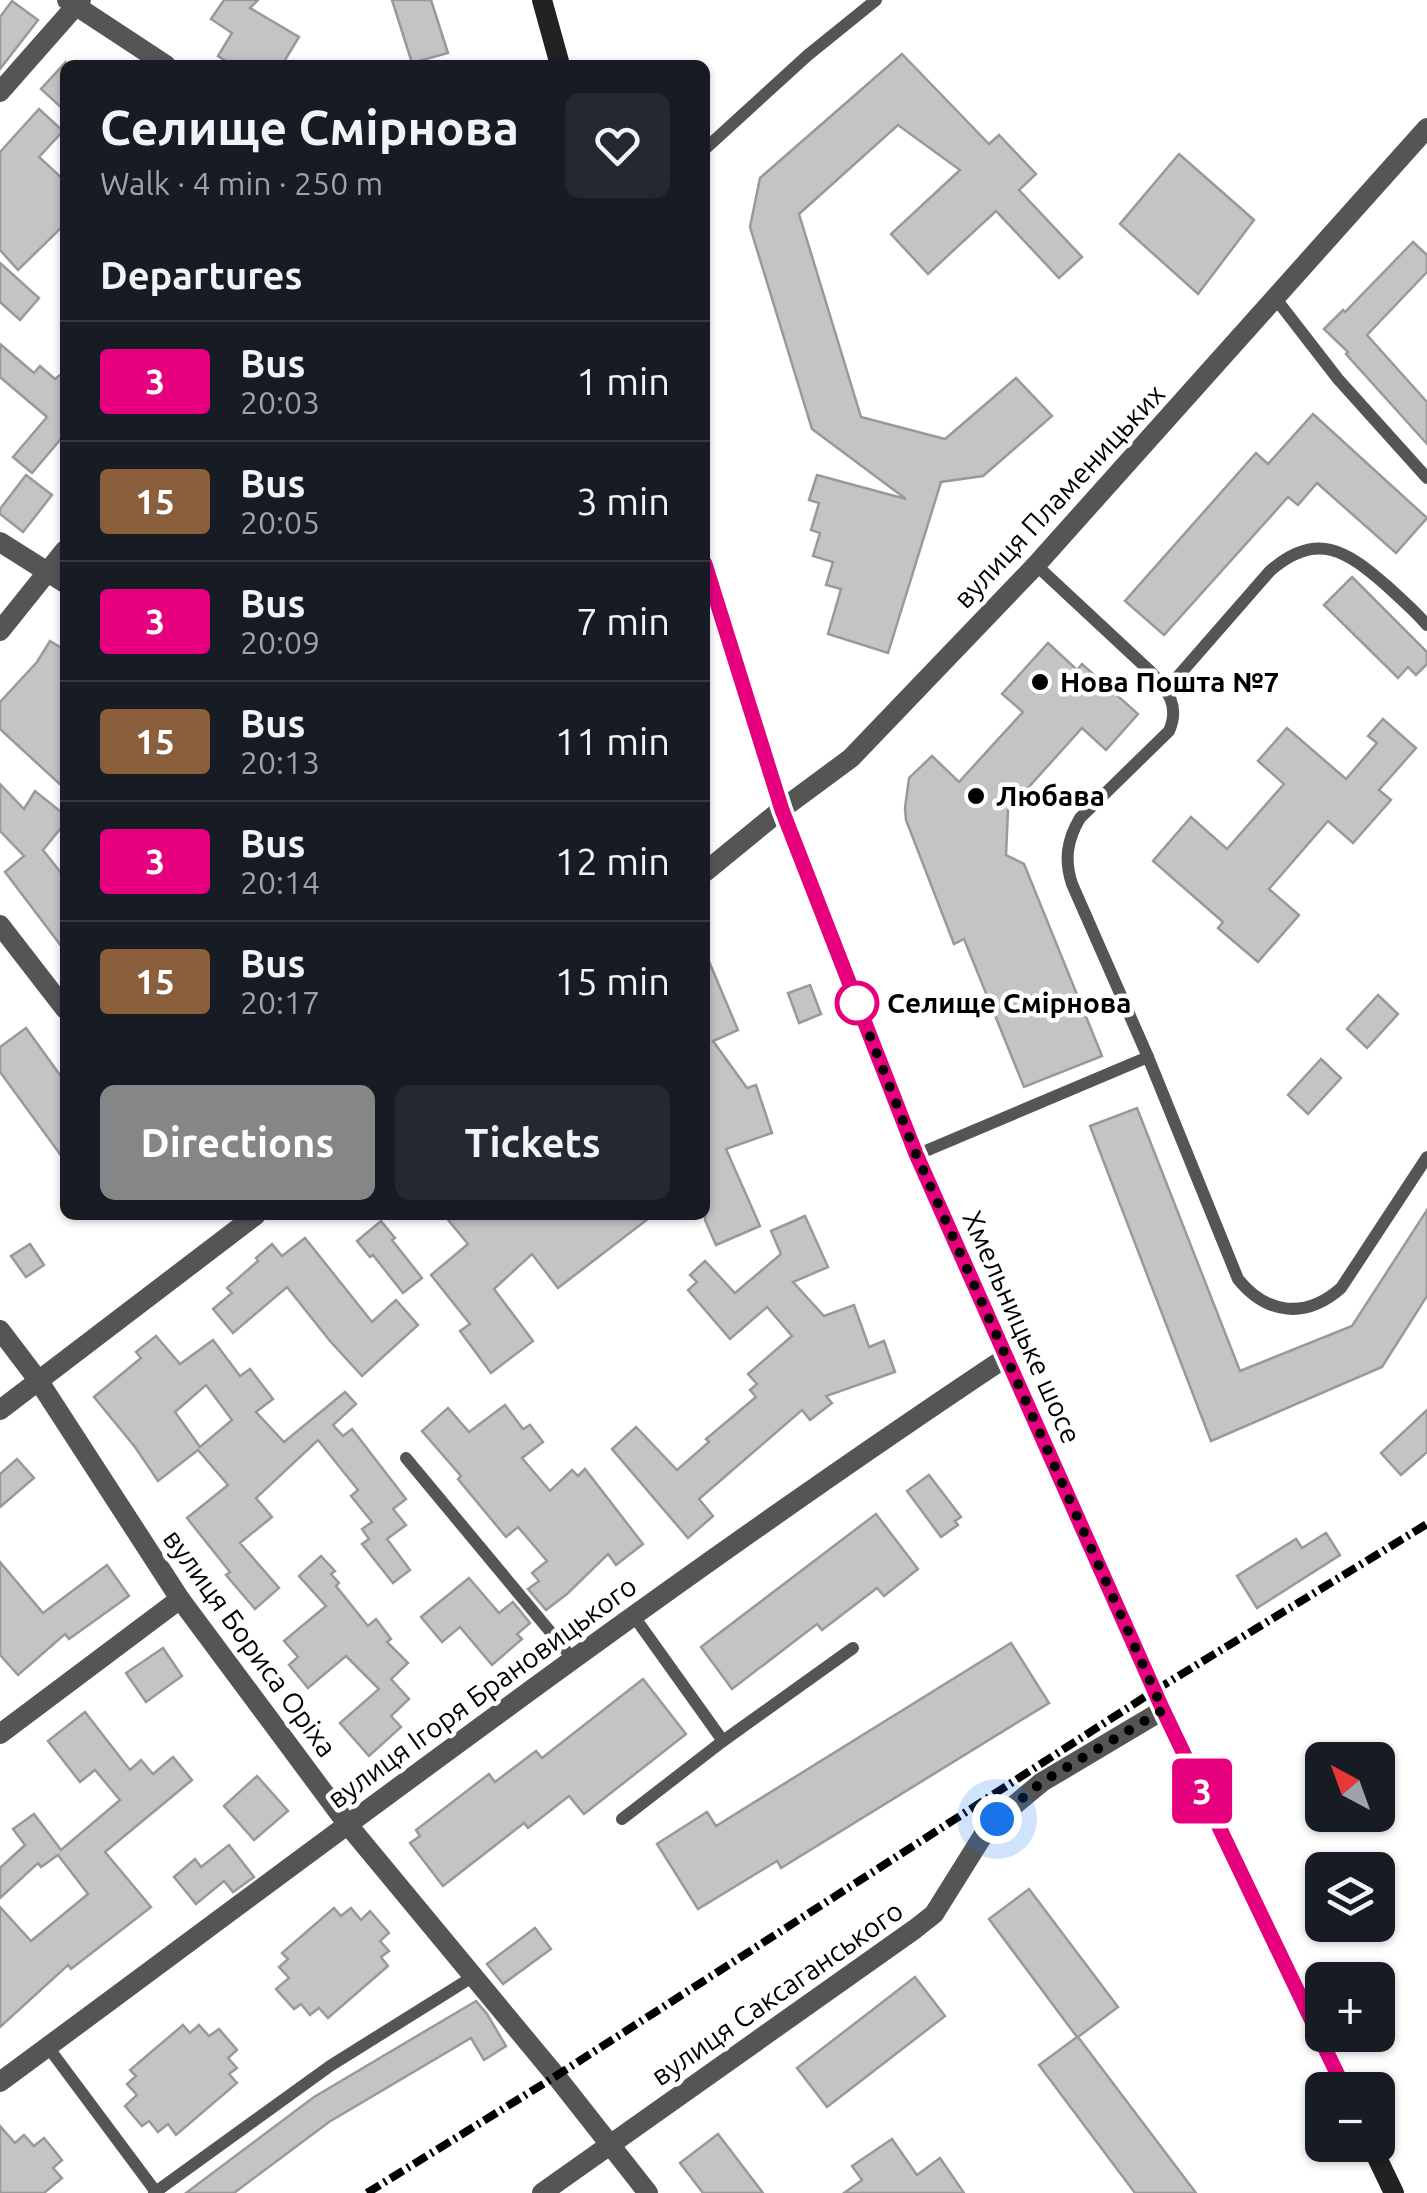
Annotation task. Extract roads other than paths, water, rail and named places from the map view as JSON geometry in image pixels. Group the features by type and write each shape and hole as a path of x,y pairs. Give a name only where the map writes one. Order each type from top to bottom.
{"street":[{"path":"542,0 559,60"},
{"path":"0,92 74,2 159,60"},
{"name":"вулиця Пламеницьких","path":"710,868 851,758 1036,565 1427,128"},
{"path":"0,542 56,577 0,631"},
{"name":"Хмельницьке шосе","path":"710,580 782,810 916,1154 1163,1710 1336,2072"},
{"path":"0,925 60,1003"},
{"path":"0,1410 230,1222"},
{"name":"вулиця Бориса Оріха","path":"0,1330 38,1380 180,1599 348,1824 612,2144"},
{"name":"вулиця Ігоря Брановицького","path":"0,2082 634,1615 1005,1358"},
{"path":"0,1734 180,1599"},
{"name":"вулиця Саксаганського","path":"542,2193 934,1914 989,1826 1042,1782 1163,1710"},
{"path":"612,2144 648,2193"},
{"path":"1380,2162 1394,2193"}],"lane":[{"path":"710,144 808,55 876,0"},
{"path":"1276,299 1338,379 1427,478"},
{"path":"1166,690 1270,570 1298,552 1315,548 1349,555 1424,616"},
{"path":"1036,565 1152,673 1166,690 1175,712 1170,730 1080,818 1067,855 1072,884 1238,1279 1254,1296 1275,1307 1299,1309 1322,1303 1341,1288 1427,1157"},
{"path":"916,1154 1148,1058"},
{"path":"406,1458 573,1659"},
{"path":"634,1615 724,1741"},
{"path":"622,1820 852,1648"},
{"path":"48,2047 155,2192 330,2066 474,1976"}],"railway":[{"path":"367,2193 1154,1691 1427,1524"}],"place":[{"name":"Нова Пошта №7","path":"1040,682"},
{"name":"Любава","path":"976,796"},
{"name":"Селище Смірнова","path":"857,1003"}]}
